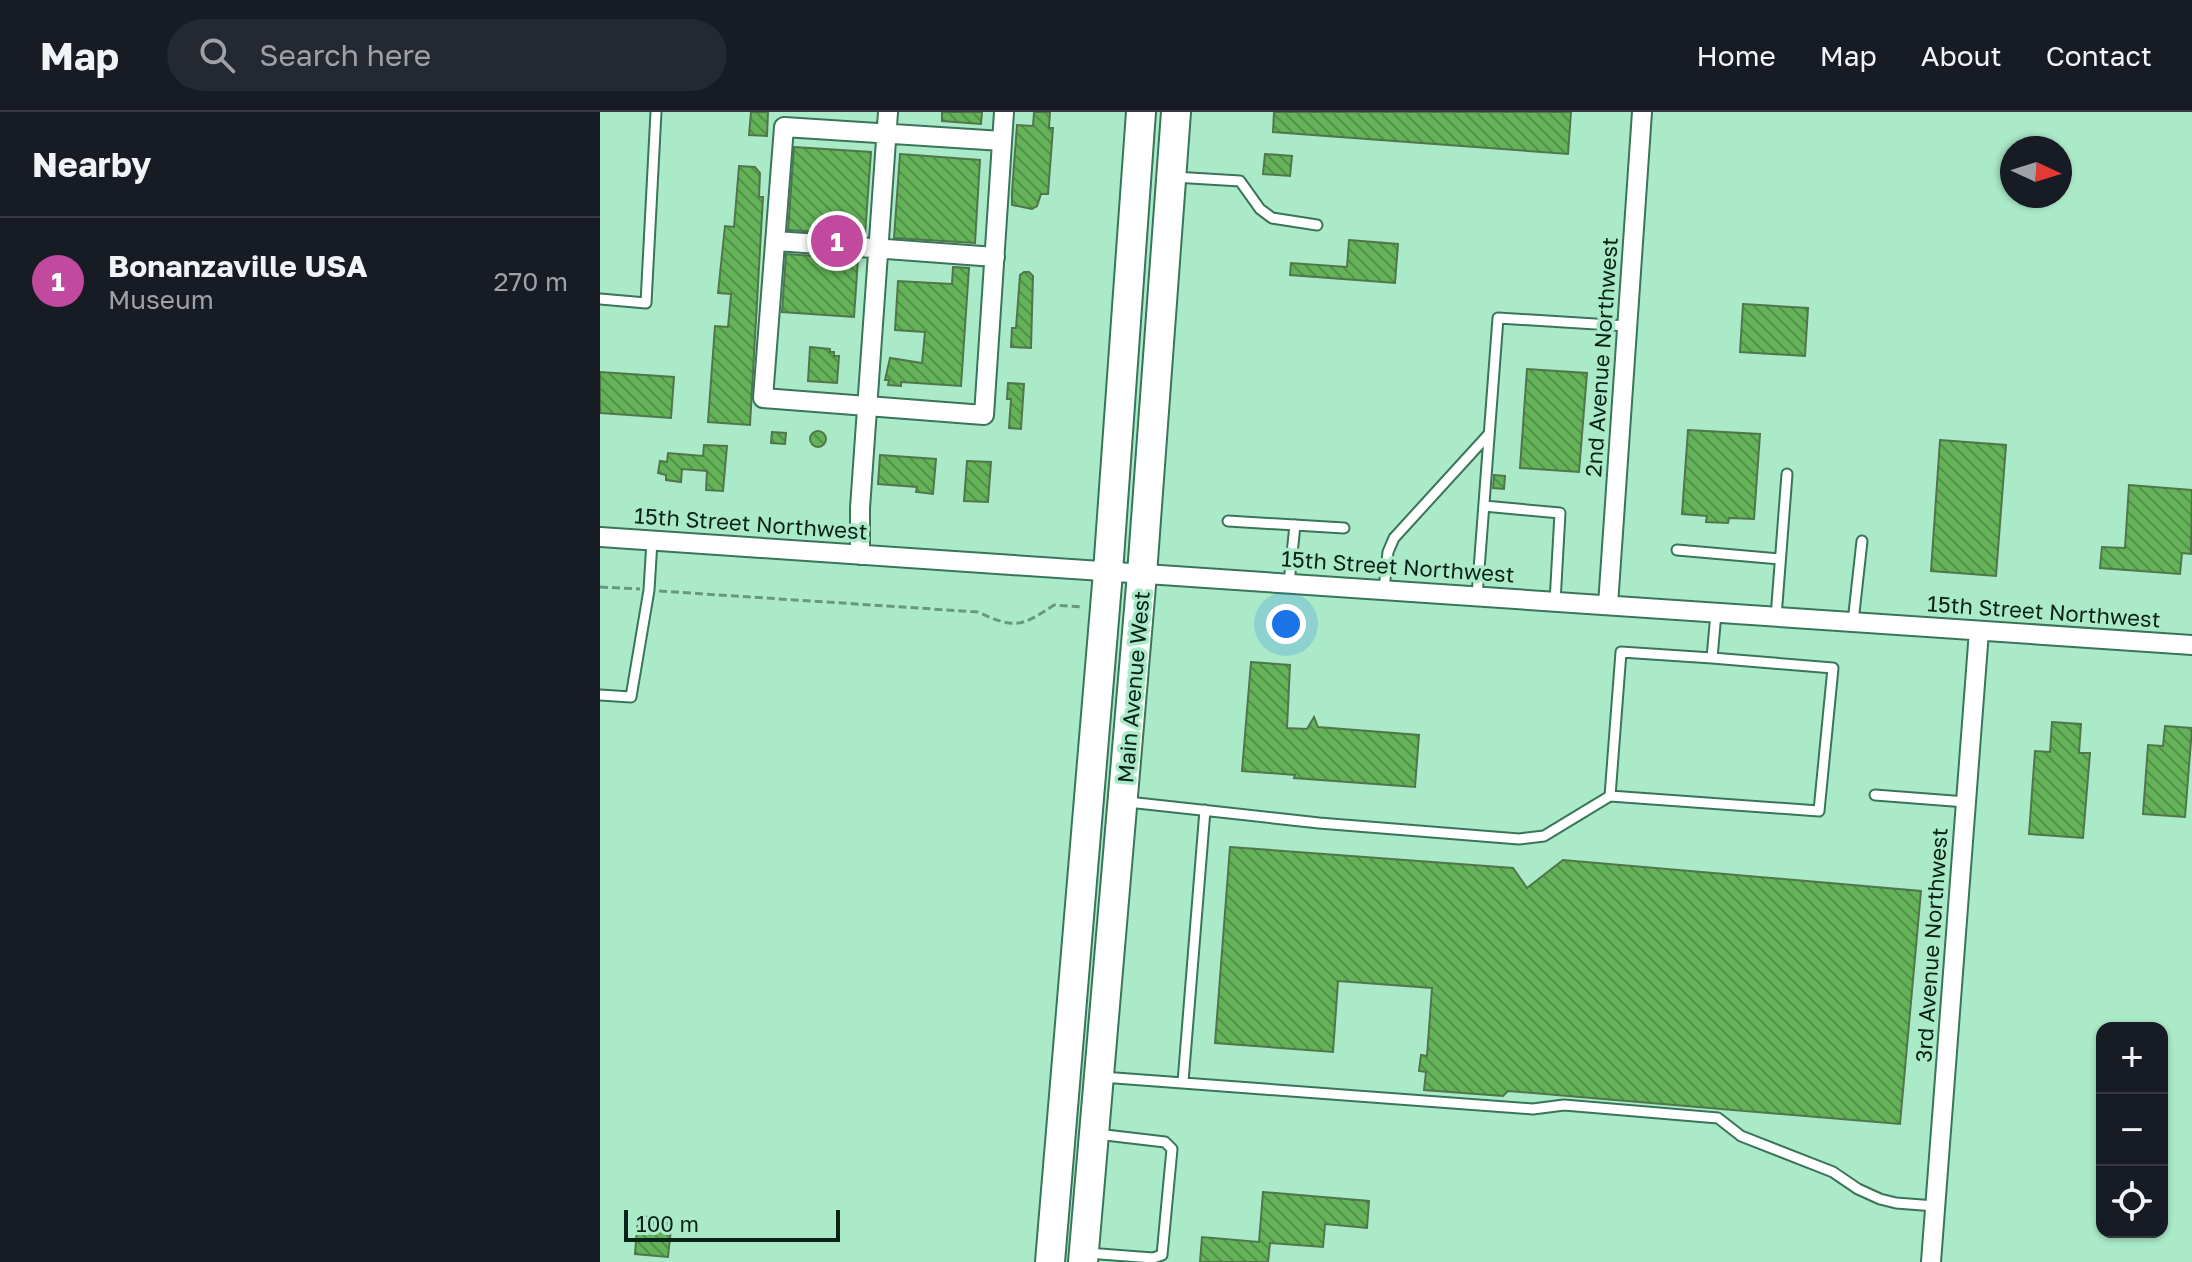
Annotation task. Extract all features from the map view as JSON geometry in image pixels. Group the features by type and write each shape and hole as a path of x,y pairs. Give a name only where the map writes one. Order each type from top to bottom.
{"main road":[{"name":"Main Avenue West","path":"1050,1262 1108,572 1141,112"},
{"name":"Main Avenue West","path":"1083,1257 1142,574 1176,112"}],"street":[{"path":"860,555 860,508 888,112"},
{"path":"1002,141 784,127 763,398 984,415 1004,112"},
{"name":"2nd Avenue Northwest","path":"1608,605 1642,112"},
{"path":"777,241 995,257"},
{"name":"15th Street Northwest","path":"600,537 2192,645"},
{"name":"3rd Avenue Northwest","path":"1931,1262 1979,631"}],"lane":[{"path":"600,299 646,303 656,112"},
{"path":"1171,177 1240,181 1260,209 1272,218 1317,225"},
{"path":"1477,596 1498,318 1627,326"},
{"path":"1384,589 1388,552 1394,538 1489,434"},
{"path":"1776,617 1787,474"},
{"path":"1484,506 1560,513 1555,602"},
{"path":"1228,521 1344,528"},
{"path":"1289,583 1295,525"},
{"path":"600,695 631,697 649,590 653,540"},
{"path":"1853,622 1862,541"},
{"path":"1677,550 1780,559"},
{"path":"1712,658 1716,613"},
{"path":"1123,802 1319,823 1519,839 1544,836 1610,796 1819,811 1833,668 1621,652 1610,796"},
{"path":"1875,795 1966,802"},
{"path":"1183,1082 1205,810"},
{"path":"1099,1077 1533,1109 1564,1105 1718,1118 1741,1136 1833,1172 1880,1199 1935,1206"},
{"path":"1083,1257 1153,1258 1162,1255 1172,1149 1165,1142 1094,1133"}],"path":[{"path":"600,587 978,612 1000,622 1022,624 1031,622 1054,605 1087,608"}],"building":[{"path":"751,112 768,112 767,136 749,135"},
{"path":"942,112 982,112 981,124 942,121"},
{"path":"1034,112 1050,112 1049,128 1053,128 1048,194 1041,194 1037,206 1032,209 1012,205 1012,192 1017,125 1033,126"},
{"path":"1274,112 1571,112 1568,154 1273,132"},
{"path":"794,147 871,152 865,235 788,230"},
{"path":"900,154 980,160 975,243 894,238"},
{"path":"1265,154 1292,156 1290,176 1263,174"},
{"path":"739,166 755,167 760,173 759,197 763,197 750,425 708,422 715,326 728,327 731,294 718,293 725,226 734,227"},
{"path":"1349,240 1398,244 1395,283 1290,275 1291,263 1347,267"},
{"path":"786,254 858,259 854,317 782,312"},
{"path":"953,267 969,268 961,386 901,382 901,386 888,385 889,380 885,380 890,358 922,363 925,332 895,330 898,281 952,284"},
{"path":"1024,272 1033,276 1031,348 1011,347 1012,328 1016,328 1020,275"},
{"path":"1743,304 1808,308 1805,356 1740,352"},
{"path":"810,347 830,349 834,356 839,356 837,383 808,381"},
{"path":"1527,369 1587,373 1579,472 1520,468"},
{"path":"600,372 674,377 671,418 600,413"},
{"path":"1008,383 1024,384 1021,429 1009,428 1011,399 1007,399"},
{"path":"1688,430 1760,434 1754,519 1729,518 1728,523 1706,522 1707,516 1682,514"},
{"path":"818,431 826,439 818,447 810,439"},
{"path":"772,432 786,433 785,444 771,443"},
{"path":"1940,440 2006,445 1996,576 1931,571"},
{"path":"704,445 727,446 723,491 706,490 707,471 682,469 681,482 666,480 666,475 658,473 660,461 667,462 668,453 703,456"},
{"path":"880,455 936,459 933,494 916,492 917,487 878,484"},
{"path":"967,461 991,462 988,502 964,501"},
{"path":"1494,475 1505,476 1504,489 1493,488"},
{"path":"2129,485 2192,490 2191,554 2182,553 2180,574 2100,568 2102,547 2125,548"},
{"path":"1251,662 1290,665 1287,728 1307,729 1314,717 1318,727 1419,735 1415,787 1242,771"},
{"path":"2052,722 2081,724 2079,753 2090,753 2083,838 2029,834 2035,751 2050,752"},
{"path":"2165,726 2192,728 2185,817 2143,814 2148,745 2163,746"},
{"path":"1230,847 1513,868 1527,888 1563,860 1921,891 1900,1124 1508,1091 1503,1096 1424,1090 1426,1072 1419,1071 1421,1055 1427,1056 1432,988 1338,981 1333,1052 1215,1043"},
{"path":"1263,1192 1369,1201 1367,1228 1325,1224 1323,1247 1270,1243 1268,1262 1200,1262 1202,1237 1259,1242"},
{"path":"638,1216 672,1219 668,1257 635,1254"}],"place":[{"name":"Bonanzaville USA","path":"837,241"}]}
